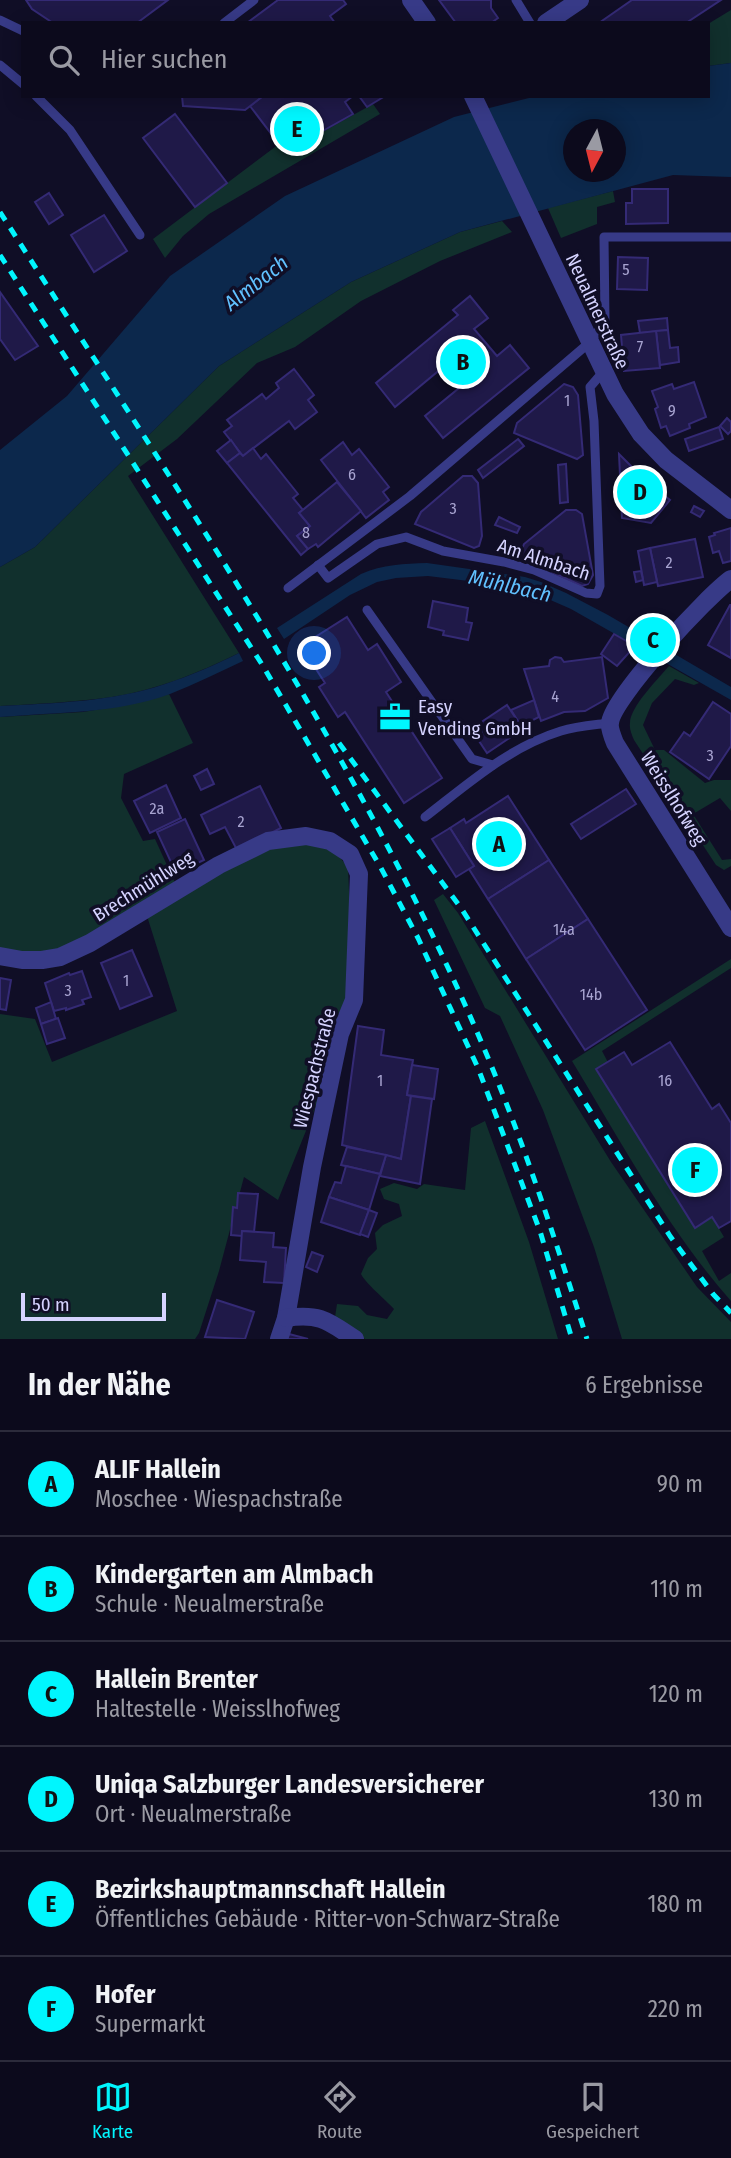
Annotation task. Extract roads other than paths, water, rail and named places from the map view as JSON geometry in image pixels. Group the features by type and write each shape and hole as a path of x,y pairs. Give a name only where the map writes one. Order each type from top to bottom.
{"street":[{"path":"411,0 426,21"},
{"path":"549,21 580,0"},
{"name":"Neualmerstraße","path":"473,98 615,394 641,434 666,460 731,510"},
{"path":"609,723 617,704 659,652 718,588 731,579"},
{"name":"Weisslhofweg","path":"609,723 615,743 731,928"},
{"name":"Brechmühlweg","path":"0,956 22,960 60,957 90,943 195,878 231,859 268,841 306,836"},
{"name":"Wiespachstraße","path":"279,1339 286,1318 312,1167 340,1034 354,1000 359,873 350,854 330,841 306,836"},
{"path":"286,1318 306,1315 325,1319 355,1339"}],"lane":[{"path":"226,21 254,0"},
{"path":"516,0 529,21"},
{"path":"0,20 21,30"},
{"path":"0,65 21,82"},
{"path":"38,98 70,130 140,236"},
{"path":"288,588 410,496 589,343 605,322 604,237 731,237"},
{"name":"Am Almbach","path":"318,565 328,579 376,544 406,537 443,551 534,570 586,593 597,594 600,586 594,421 590,387 603,372"},
{"path":"367,610 472,759 493,765"},
{"path":"425,817 493,765 540,739 565,730 609,723"}],"water":[{"name":"Almbach","path":"731,63 731,177 673,175 460,232 351,282 219,366 35,547 0,567 0,450 67,396 170,276 285,196 454,117 529,98 710,98 710,66"},
{"name":"Mühlbach","path":"427,563 525,577 566,593 731,687 731,700 571,609 509,586 428,576 396,578 377,582 350,595 284,639 277,628 361,574 385,566"},
{"path":"239,653 243,661 150,701 108,709 0,717 0,706 83,701 145,690 193,674"}],"railway":[{"path":"0,212 253,610 371,815 425,919 490,1063 535,1180 587,1339"},
{"path":"0,255 263,666 381,868 418,938 478,1068 540,1231 572,1339"},
{"path":"339,743 461,908 670,1236 713,1294 731,1313"}],"place":[{"name":"Bezirkshauptmannschaft Hallein","path":"297,129"},
{"name":"Kindergarten am Almbach","path":"463,362"},
{"name":"Uniqa Salzburger Landesversicherer","path":"640,492"},
{"name":"Hallein Brenter","path":"653,640"},
{"name":"Easy Vending GmbH","path":"395,717"},
{"name":"ALIF Hallein","path":"499,844"},
{"name":"Hofer","path":"695,1170"}]}
